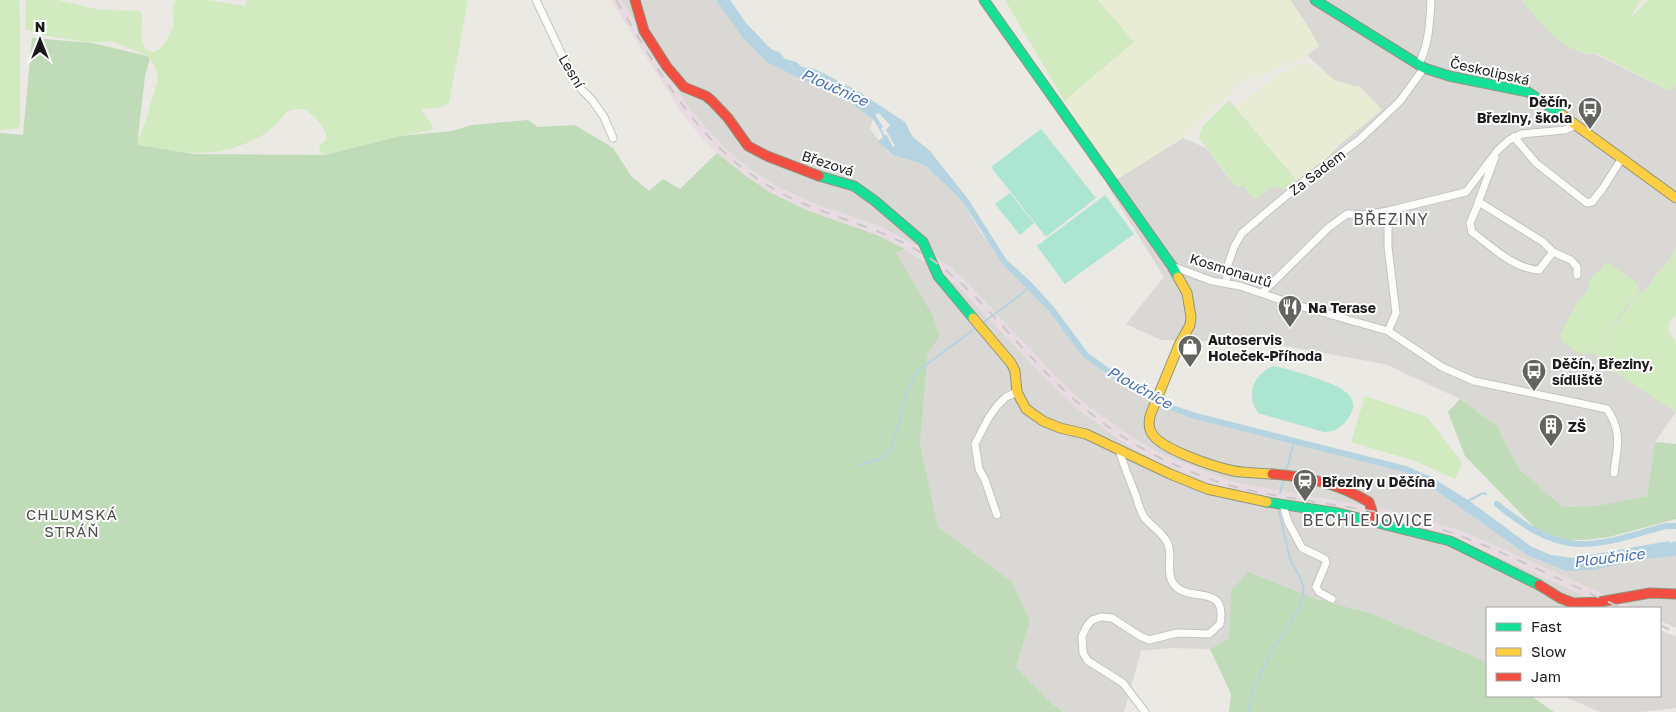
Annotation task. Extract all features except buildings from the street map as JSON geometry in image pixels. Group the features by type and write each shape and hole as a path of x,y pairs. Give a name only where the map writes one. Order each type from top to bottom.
{"street":[{"name":"Lesní","path":"536,0 572,76 604,117 613,138"},
{"name":"Březová","path":"635,0 644,31 667,67 684,86 706,96 716,105 748,146 767,156 830,180 854,186 875,200 923,242 938,276 1012,363 1015,371 1017,392"},
{"name":"Kosmonautů","path":"984,0 1172,266 1212,281 1240,286 1388,331 1442,367 1474,382 1607,409 1616,421 1618,434 1614,473"},
{"name":"Českolipská","path":"1315,0 1421,67 1449,76 1528,92 1676,198"},
{"name":"Za Sadem","path":"1226,284 1228,265 1234,247 1242,233 1300,184 1360,139 1400,101 1421,67 1430,19 1431,0"},
{"path":"1262,293 1328,228 1347,214 1366,215 1388,211 1466,192 1498,150 1514,137 1522,134 1565,130 1576,125"},
{"path":"1514,137 1536,163 1587,203 1592,202 1603,188 1622,158"},
{"path":"1498,150 1470,223 1472,232 1513,262 1530,270 1539,270 1553,252"},
{"path":"1478,203 1543,242 1553,252 1571,260 1577,267 1577,275"},
{"path":"1388,211 1388,247 1396,313 1388,331"},
{"path":"1172,266 1187,293 1191,313 1190,326 1179,345 1149,419 1150,430 1157,440 1223,468 1249,473 1284,475 1335,486 1359,495 1371,506 1370,520"},
{"path":"1183,284 1193,274"},
{"path":"997,515 985,480 979,469 975,444 997,406 1006,397 1017,392 1026,409 1042,421 1086,434 1170,474 1207,489 1283,505 1370,520 1466,547 1493,563 1543,586 1564,602 1606,601 1655,592 1676,594"},
{"path":"1119,449 1143,516 1167,540 1170,550 1172,583 1177,588 1186,592 1209,596 1221,606 1220,624 1209,634 1177,633 1149,640 1112,618 1107,617 1092,620 1087,626 1082,636 1083,653 1088,660 1122,683 1145,712"},
{"path":"1283,505 1288,522 1302,548 1325,559 1326,562 1316,587 1319,592 1332,599"}],"shaded area":[{"path":"611,0 621,0 687,106 723,147 751,170 776,186 812,203 881,227 933,255 966,282 1064,385 1085,404 1131,437 1161,454 1230,481 1389,510 1452,528 1492,544 1631,607 1610,607 1488,552 1428,530 1387,519 1266,498 1221,487 1158,462 1126,444 1079,410 1058,391 960,288 928,262 877,235 809,211 771,193 717,153 700,136 680,111"},
{"path":"621,0 716,0 742,37 873,119 870,129 888,152 926,166 963,202 981,233 1048,310 1083,357 1110,376 1167,409 1194,419 1404,472 1427,484 1527,555 1566,571 1676,556 1676,628 1661,621 1661,607 1631,607 1492,544 1452,528 1389,510 1230,481 1161,454 1131,437 1085,404 1064,385 951,268 933,255 881,227 812,203 776,186 751,170 723,147 687,106"},
{"path":"1290,0 1522,0 1549,31 1565,44 1587,54 1593,53 1668,90 1676,85 1676,246 1670,260 1647,289 1633,300 1596,353 1601,363 1676,412 1655,442 1647,496 1595,506 1563,507 1521,471 1498,427 1460,399 1385,364 1267,343 1161,340 1126,324 1164,277 1107,185 1183,138 1206,148 1232,182 1238,187 1243,184 1252,197 1257,198 1271,186 1280,186 1284,189 1298,182 1328,157 1340,144 1353,86 1334,80 1307,55 1319,46"},
{"path":"905,249 945,275 1079,410 1126,444 1157,462 1228,489 1387,519 1428,530 1488,552 1610,607 1486,607 1486,662 1370,613 1313,598 1231,591 1229,638 1210,649 1169,648 1141,651 1124,712 1063,712 1050,702 1016,667 1030,621 1012,582 938,528 920,444 928,352 896,253"},
{"path":"1262,303 1275,310 1263,329 1251,322"},
{"path":"1340,318 1388,331 1473,383 1478,399 1467,399 1377,348 1337,335"},
{"path":"1661,630 1676,637 1676,708 1640,712 1600,712 1565,697 1661,697"}],"green space":[{"path":"0,0 19,0 20,125 17,129 0,130"},
{"path":"26,0 58,0 95,9 139,11 142,17 141,34 143,43 152,52 164,45 172,31 174,24 173,8 176,0 208,0 245,6 247,0 468,0 449,103 439,108 420,109 433,126 432,130 325,155 320,151 319,146 327,139 325,130 304,109 287,112 276,125 264,134 251,141 222,151 195,153 138,146 136,144 144,126 158,79 150,58 113,42 86,42 42,35 25,29"},
{"path":"1005,0 1098,0 1134,42 1065,102"},
{"path":"1098,0 1290,0 1319,46 1295,61 1252,79 1247,76 1183,138 1119,178 1109,167 1065,102 1133,42"},
{"path":"1522,0 1641,0 1630,18 1649,0 1676,0 1676,85 1673,89 1668,90 1596,53 1585,53 1572,49 1555,37"},
{"path":"32,38 93,43 150,58 145,76 137,145 194,154 325,155 400,136 452,131 472,125 528,120 537,127 575,125 613,148 631,176 649,191 663,179 680,189 717,153 771,193 809,211 877,235 905,249 896,253 933,316 939,337 928,352 920,444 938,527 1012,582 1030,621 1016,667 1050,702 1063,712 0,712 0,133 23,135"},
{"path":"1298,64 1308,65 1334,80 1359,86 1382,110 1340,144 1328,157 1298,182 1236,107 1282,72"},
{"path":"1229,100 1298,182 1287,191 1280,186 1274,189 1271,187 1257,198 1252,197 1243,185 1238,187 1232,182 1199,138 1202,127"},
{"path":"1041,129 1096,198 1046,237 991,167"},
{"path":"1010,193 1034,223 1020,235 995,204"},
{"path":"1105,195 1134,234 1065,284 1037,246"},
{"path":"1676,246 1676,315 1669,322 1668,328 1676,344 1676,412 1601,363 1596,353 1633,300 1642,291 1647,289 1670,260"},
{"path":"1605,263 1608,263 1635,281 1640,290 1627,305 1595,353 1581,354 1562,342 1560,335 1579,299 1587,293 1589,282"},
{"path":"1274,366 1310,376 1346,392 1351,397 1353,403 1352,411 1347,420 1337,429 1324,432 1258,413 1252,400 1253,387 1261,374"},
{"path":"1365,396 1427,417 1462,463 1455,479 1415,461 1351,442"},
{"path":"1460,399 1498,427 1521,471 1563,507 1595,506 1647,496 1655,442 1676,444 1676,519 1609,537 1584,540 1566,540 1536,529 1465,456 1448,412"},
{"path":"1248,572 1313,598 1370,613 1486,662 1486,697 1532,697 1554,712 1229,712 1231,694 1210,649 1229,638 1231,591"}],"water":[{"name":"Ploučnice","path":"716,0 730,0 746,23 771,49 779,52 785,59 796,62 802,67 815,69 856,90 905,122 912,136 930,151 968,199 1006,259 1053,306 1088,353 1113,371 1169,404 1196,413 1406,466 1431,477 1468,500 1532,547 1551,555 1573,558 1676,541 1676,556 1637,560 1593,570 1566,571 1527,555 1427,484 1404,472 1194,419 1167,409 1110,376 1083,357 1048,310 1002,263 963,202 926,166 893,155 878,142 886,134 893,147 895,146 886,130 890,125 879,113 875,115 883,127 879,129 873,119 850,103 767,62 742,37"}],"waterway":[{"path":"880,128 884,137"},
{"path":"981,324 1023,293 1028,286"},
{"path":"861,465 882,458 891,450 907,393 916,372 977,327"},
{"path":"1286,472 1294,442"},
{"path":"1280,493 1284,478"},
{"path":"1468,501 1483,493 1486,494"},
{"name":"Ploučnice","path":"1497,504 1535,531 1568,543 1600,543 1666,526 1676,526"},
{"path":"1249,712 1251,697 1261,673 1272,651 1297,611 1303,593 1302,582 1290,558 1278,509"}],"railway":[{"path":"616,0 651,58 688,113 733,160 760,181 791,198 893,238 941,266 969,291 1078,403 1142,449 1185,469 1228,485 1273,495 1386,514 1436,527 1516,559 1620,607"},
{"path":"1661,626 1676,633"}],"traffic: fast":[{"path":"984,0 1178,277"},
{"path":"1315,0 1424,68 1449,76 1528,92 1562,115"},
{"path":"819,176 854,186 875,201 923,242 938,276 973,318"},
{"path":"1267,502 1338,513 1450,541 1539,585"}],"traffic: slow":[{"path":"1562,115 1676,198"},
{"path":"1178,277 1187,293 1191,317 1190,325 1179,345 1151,413 1149,422 1151,432 1165,445 1176,451 1214,466 1248,473 1272,474"},
{"path":"973,318 1011,363 1015,371 1017,392 1026,409 1043,421 1060,428 1086,434 1170,474 1207,489 1267,502"}],"traffic: jam":[{"path":"635,0 644,31 667,67 684,87 706,96 712,101 728,118 748,146 767,156 819,176"},
{"path":"1272,474 1322,482 1346,490 1369,502 1372,511 1370,520"},
{"path":"1539,585 1560,598 1573,603 1599,602 1650,593 1676,594"}],"place":[{"name":"Děčín, Březiny, škola","path":"1590,130"},
{"name":"Na Terase","path":"1290,328"},
{"name":"Autoservis Holeček-Příhoda","path":"1190,368"},
{"name":"Děčín, Březiny, sídliště","path":"1534,392"},
{"name":"ZŠ","path":"1551,447"},
{"name":"Březiny u Děčína","path":"1305,502"}],"district":[{"name":"BŘEZINY","path":"1391,219"},
{"name":"BECHLEJOVICE","path":"1368,520"},
{"name":"CHLUMSKÁ STRÁŇ","path":"72,522"}]}
